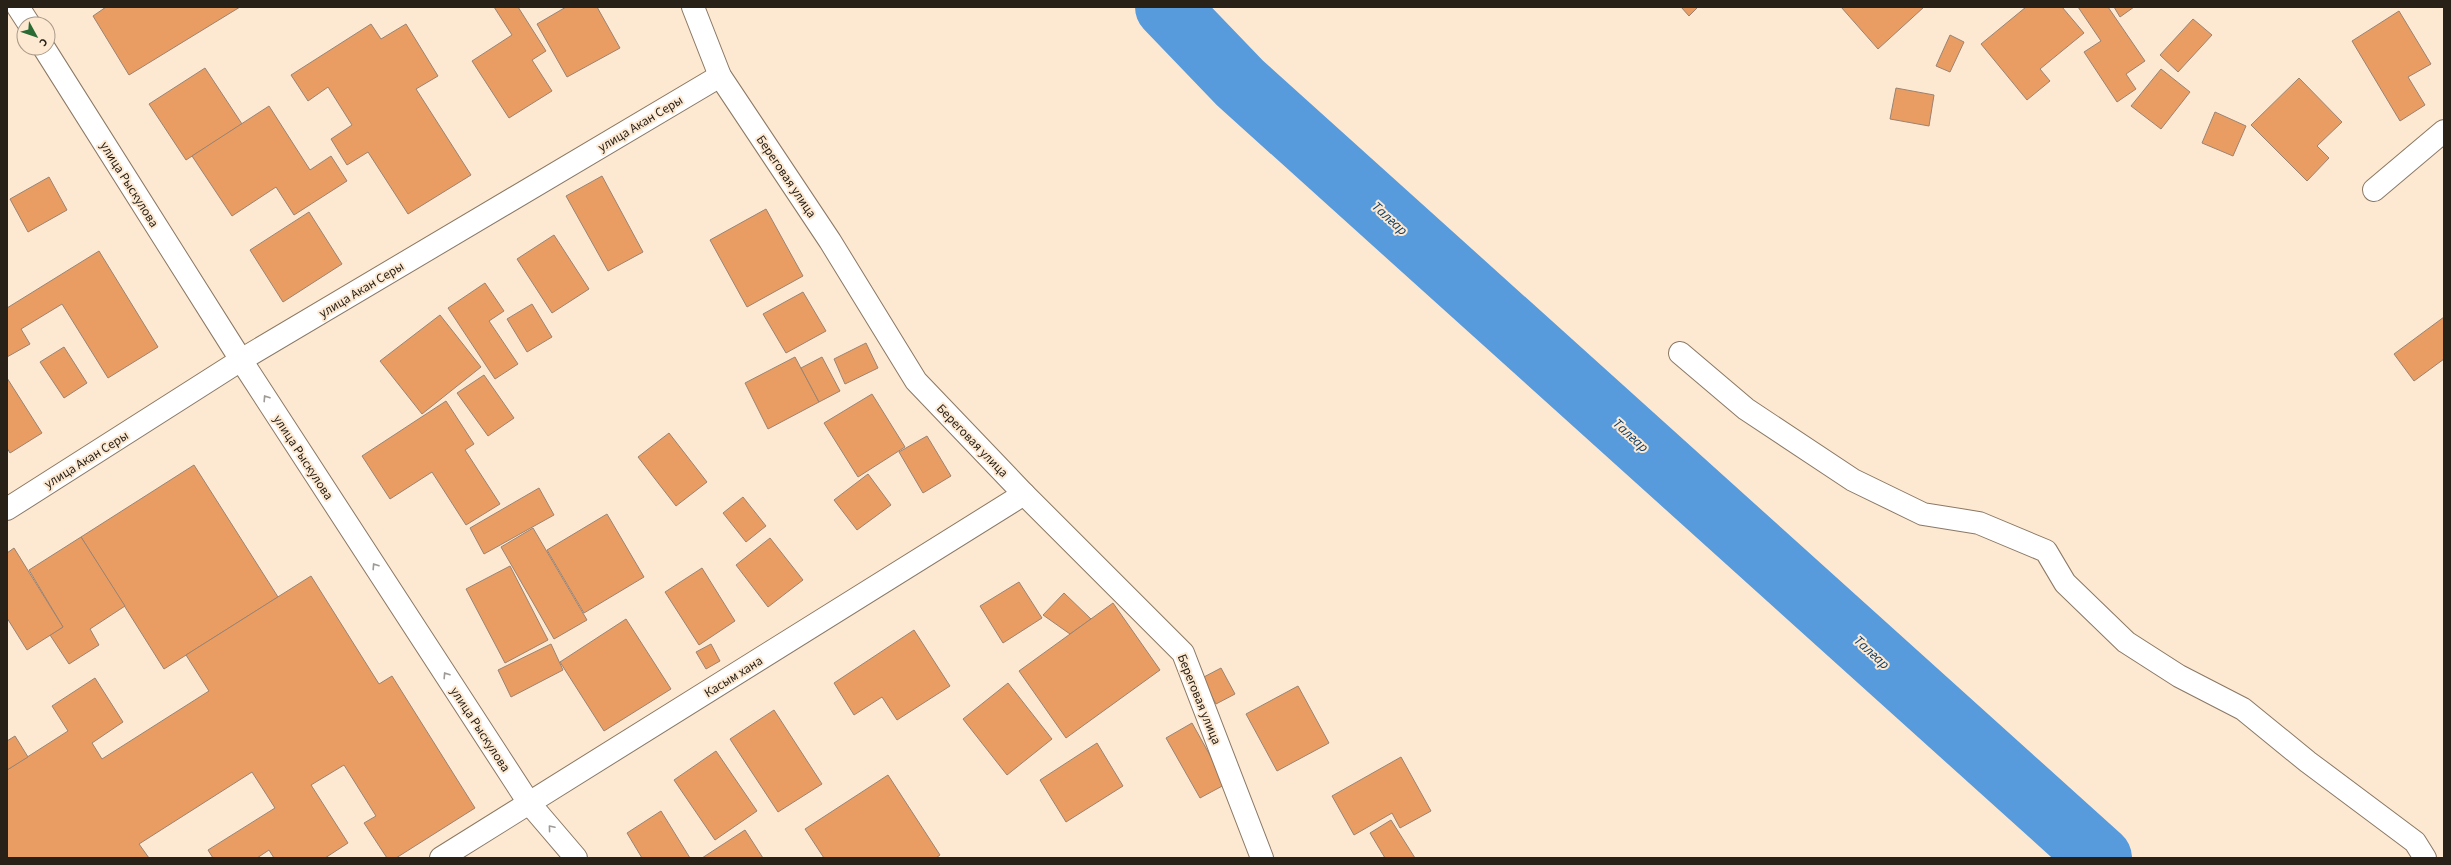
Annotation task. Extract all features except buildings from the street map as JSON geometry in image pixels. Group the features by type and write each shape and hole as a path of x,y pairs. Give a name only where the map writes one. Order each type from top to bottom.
{"street":[{"path":"18,7 24,16"},
{"name":"Береговая улица","path":"693,7 720,76 830,241 916,382 1024,494 1183,653 1262,858"},
{"name":"улица Рыскулова","path":"49,56 241,360 529,803 576,858"},
{"name":"улица Акан Серы","path":"7,509 241,360 720,76"},
{"path":"2374,190 2444,131"},
{"path":"1680,352 1746,409 1853,480 1923,514 1979,523 2046,551 2065,583 2126,642 2179,676 2243,709 2308,762 2415,842 2425,858"},
{"name":"Касым хана","path":"441,858 1024,494"}],"waterway":[{"name":"Талғар","path":"1167,7 1240,83 2100,858"}]}
